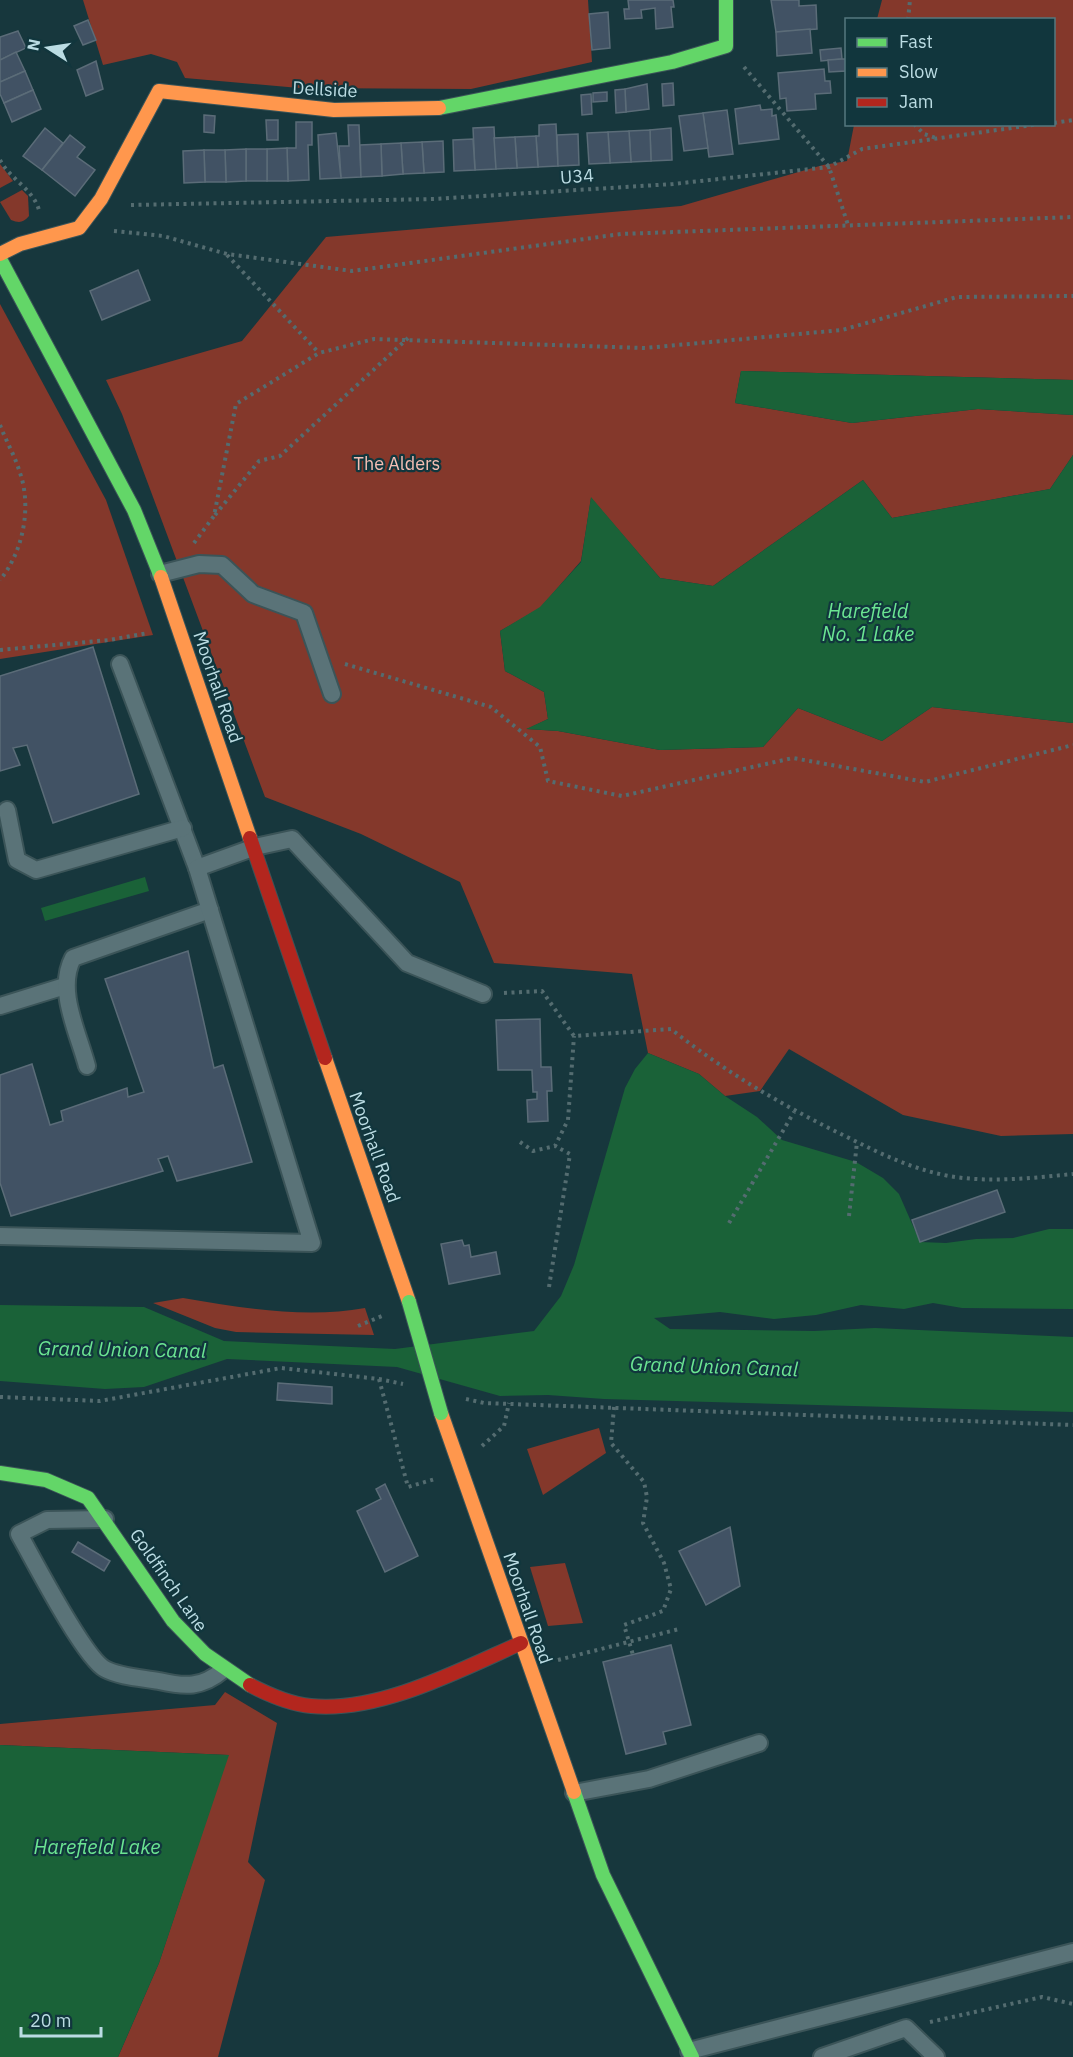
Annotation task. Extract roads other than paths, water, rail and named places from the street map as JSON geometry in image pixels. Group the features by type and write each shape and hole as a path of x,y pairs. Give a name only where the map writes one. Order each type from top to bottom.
{"street":[{"name":"Dellside","path":"0,256 20,244 79,228 111,182 159,91 334,110 444,108 672,62 726,46 726,0"},
{"name":"Moorhall Road","path":"0,256 168,571 322,1051 409,1302 441,1413 521,1643 603,1875 691,2054"},
{"name":"Goldfinch Lane","path":"0,1473 46,1479 69,1486 88,1498 105,1519 171,1619 192,1645 223,1670 252,1687 284,1699 331,1707 366,1702 521,1643"}],"lane":[{"path":"168,571 199,564 222,565 253,594 304,613 332,694"},
{"path":"0,1236 312,1243 197,868 120,664"},
{"path":"7,810 17,860 36,870 183,828"},
{"path":"197,868 255,847 292,839 407,963 483,994"},
{"path":"87,1066 65,986 66,972 73,958 210,910"},
{"path":"0,1006 65,986"},
{"path":"105,1519 47,1520 19,1534 76,1633 104,1669 180,1686 197,1686 212,1680 223,1670"},
{"path":"574,1793 640,1781 759,1743"},
{"path":"691,2054 1073,1952"},
{"path":"822,2057 906,2028 936,2057"}],"water":[{"path":"741,371 1073,380 1073,415 978,409 852,423 735,403"},
{"name":"Harefield No. 1 Lake","path":"1073,455 1073,723 932,707 882,741 798,708 763,747 660,750 558,731 526,729 548,719 544,692 505,671 500,631 540,607 581,562 591,497 660,578 713,586 863,480 892,518 1050,489"},
{"path":"145,877 149,891 45,921 41,908"},
{"name":"Grand Union Canal","path":"648,1053 699,1074 725,1096 757,1117 782,1140 856,1162 883,1178 899,1194 920,1242 946,1243 1013,1238 1049,1229 1073,1229 1073,1309 962,1308 933,1303 904,1309 861,1305 816,1315 774,1319 720,1312 654,1318 670,1329 814,1331 875,1328 1073,1337 1073,1412 604,1399 548,1395 500,1396 397,1367 227,1359 144,1387 105,1389 0,1381 0,1305 144,1307 224,1341 395,1349 534,1331 561,1296 574,1265 625,1088 635,1069"},
{"name":"Harefield Lake","path":"0,1745 229,1755 159,1963 118,2057 0,2057"}],"park label":[{"name":"The Alders","path":"397,463"}]}
